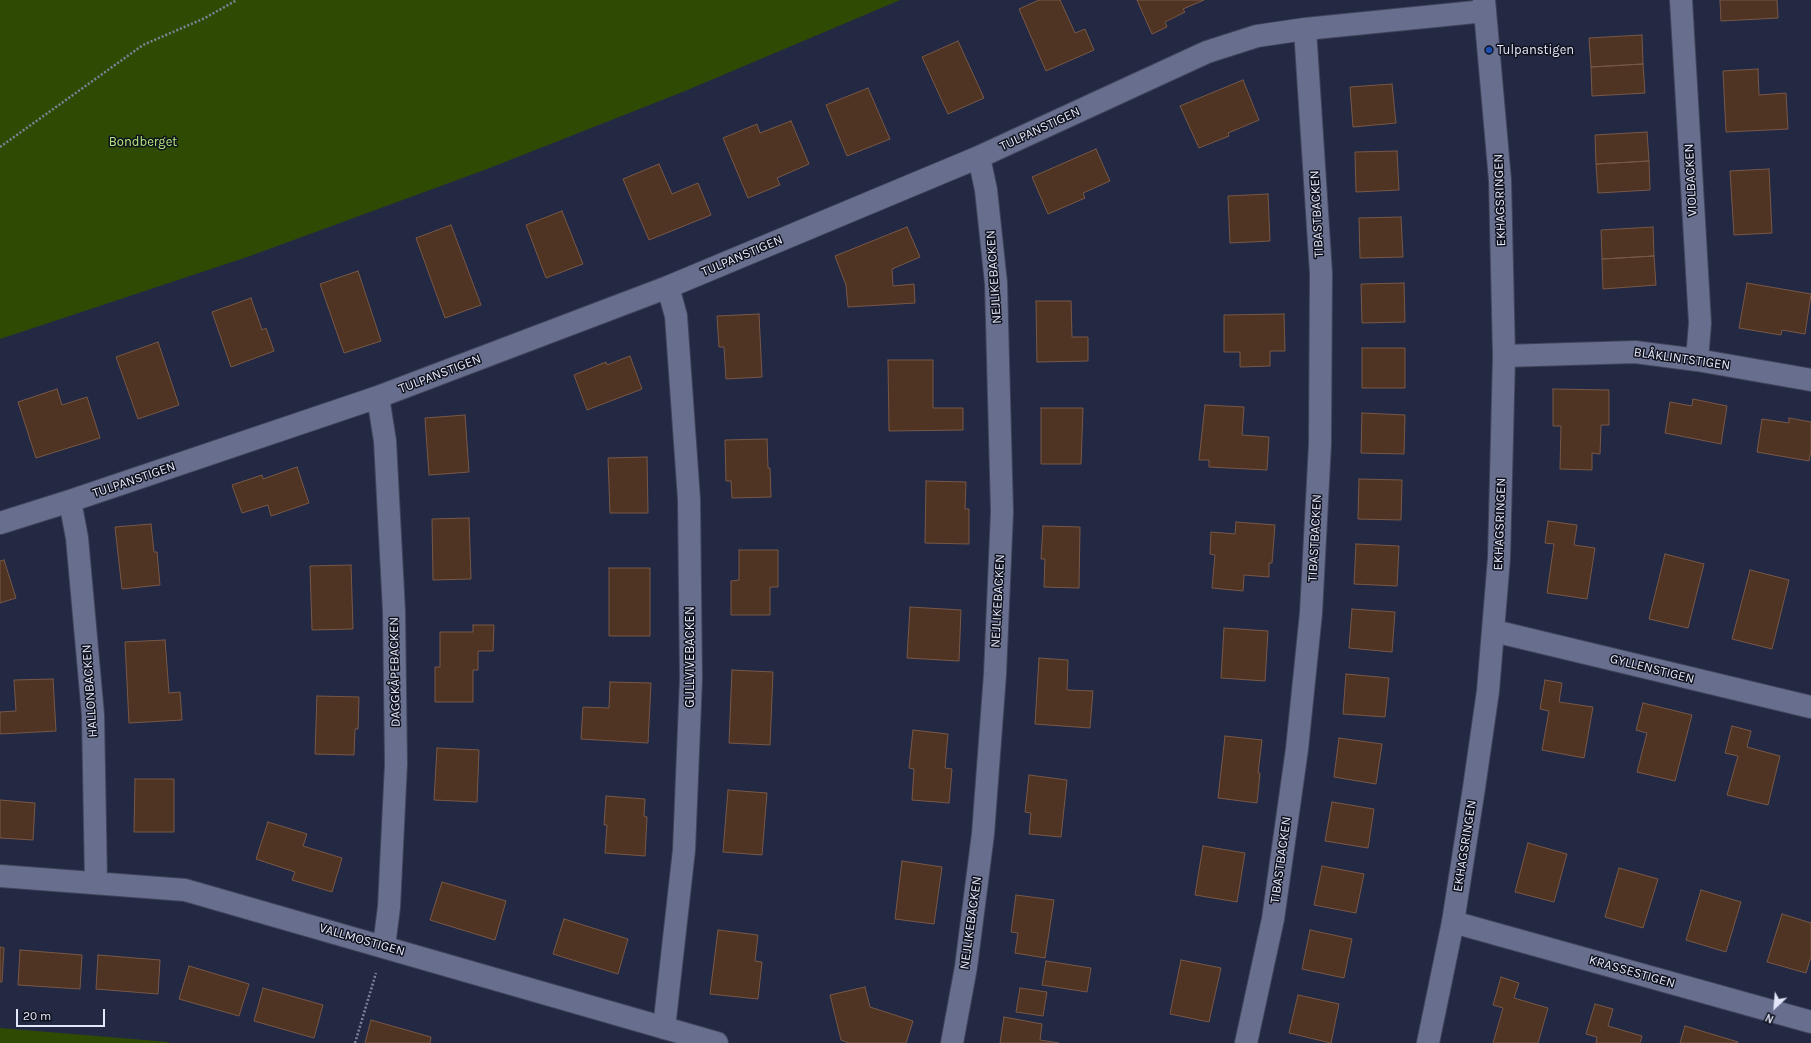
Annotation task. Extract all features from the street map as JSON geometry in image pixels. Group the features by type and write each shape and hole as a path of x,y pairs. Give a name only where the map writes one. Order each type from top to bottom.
{"street":[{"name":"VIOLBACKEN","path":"1681,0 1700,323 1697,360"},
{"name":"TULPANSTIGEN","path":"0,522 70,501 378,397 668,287 979,157 1207,52 1257,36 1484,6"},
{"name":"EKHAGSRINGEN","path":"1428,1043 1453,922 1488,690 1499,558 1504,356 1500,180 1484,6"},
{"name":"TIBASTBACKEN","path":"1246,1043 1273,918 1297,749 1311,613 1320,444 1321,273 1305,29"},
{"name":"NEJLIKEBACKEN","path":"952,1043 966,967 984,834 995,674 1002,512 996,283 986,190 979,157"},
{"name":"GULLVIVEBACKEN","path":"664,1028 684,850 691,679 689,499 676,316 668,287"},
{"name":"BLÅKLINTSTIGEN","path":"1504,356 1635,352 1697,360 1811,380"},
{"name":"DAGGKÅPEBACKEN","path":"378,397 385,441 394,611 396,764 389,907 384,946"},
{"name":"HALLONBACKEN","path":"70,501 77,538 93,715 96,882"},
{"name":"GYLLENSTIGEN","path":"1494,631 1811,707"},
{"name":"VALLMOSTIGEN","path":"0,876 96,882 185,890 717,1043"},
{"name":"KRASSESTIGEN","path":"1453,922 1811,1022"}],"path":[{"path":"0,147 143,45 205,18 237,0"},
{"path":"355,1043 384,946"}],"green space":[{"name":"Bondberget","path":"0,0 900,0 685,91 487,169 250,256 0,339"},
{"path":"0,1028 168,1042 170,1043 0,1043"}],"building":[{"path":"1039,0 1060,0 1075,33 1085,29 1094,50 1046,71 1019,9"},
{"path":"1137,0 1204,0 1183,9 1185,12 1165,22 1167,27 1152,34"},
{"path":"1720,0 1777,0 1778,18 1721,21"},
{"path":"1642,35 1643,64 1591,67 1589,38"},
{"path":"958,41 984,98 948,114 922,57"},
{"path":"1643,64 1645,93 1592,96 1591,67"},
{"path":"1758,69 1759,95 1786,93 1788,129 1726,132 1723,71"},
{"path":"1243,80 1259,120 1228,133 1229,136 1199,148 1180,106"},
{"path":"1392,84 1396,123 1353,127 1350,87"},
{"path":"868,88 890,139 847,156 826,105"},
{"path":"791,121 809,164 777,178 780,185 748,198 723,138 757,124 760,133"},
{"path":"1647,132 1649,161 1596,164 1595,135"},
{"path":"1096,149 1110,181 1083,193 1085,198 1048,214 1032,177"},
{"path":"1397,151 1399,190 1356,192 1355,152"},
{"path":"1649,161 1650,190 1598,193 1596,164"},
{"path":"659,164 672,194 698,183 711,215 649,240 623,179"},
{"path":"1769,169 1772,233 1734,235 1730,171"},
{"path":"1268,194 1270,241 1230,243 1228,196"},
{"path":"562,211 583,264 546,278 526,225"},
{"path":"1401,217 1403,257 1360,258 1359,218"},
{"path":"451,225 481,305 445,318 416,238"},
{"path":"907,227 920,257 892,269 893,286 914,284 915,303 848,307 846,285 835,256"},
{"path":"1653,227 1654,256 1602,259 1601,230"},
{"path":"1654,256 1656,285 1603,289 1602,259"},
{"path":"358,271 381,341 344,353 320,284"},
{"path":"1404,283 1405,322 1362,323 1361,284"},
{"path":"1747,283 1811,294 1805,334 1782,330 1781,335 1739,328"},
{"path":"251,298 262,330 266,328 274,351 231,367 212,312"},
{"path":"1036,301 1071,301 1072,337 1088,337 1088,361 1037,362"},
{"path":"759,314 762,377 726,379 724,347 719,347 717,316"},
{"path":"1284,314 1285,351 1270,351 1270,366 1240,367 1240,352 1224,352 1224,315"},
{"path":"158,342 179,405 138,419 116,357"},
{"path":"1362,348 1405,348 1405,388 1362,388"},
{"path":"630,356 642,389 587,410 574,375 606,362 607,365"},
{"path":"888,360 933,360 933,408 963,408 963,430 889,431"},
{"path":"57,389 62,405 87,397 100,438 36,458 18,402"},
{"path":"1553,389 1609,390 1609,425 1601,425 1600,454 1592,453 1592,470 1560,469 1561,426 1553,426"},
{"path":"1693,399 1727,406 1721,444 1665,433 1670,402 1692,406"},
{"path":"1205,405 1244,407 1242,435 1269,437 1267,470 1209,467 1209,460 1199,460"},
{"path":"1041,408 1083,408 1081,464 1041,464"},
{"path":"1362,413 1405,415 1404,454 1361,453"},
{"path":"465,415 469,472 429,475 425,418"},
{"path":"1789,418 1811,422 1811,450 1809,461 1757,452 1762,419 1789,423"},
{"path":"767,439 771,497 732,498 731,481 726,481 725,440"},
{"path":"647,457 648,513 610,513 608,458"},
{"path":"297,467 309,503 271,516 268,505 242,513 232,485 262,475 263,479"},
{"path":"1359,479 1402,480 1401,520 1358,519"},
{"path":"926,481 966,482 965,509 969,509 969,544 925,543"},
{"path":"469,518 471,579 433,580 432,519"},
{"path":"1548,521 1577,525 1574,545 1595,548 1587,599 1547,593 1554,544 1545,543"},
{"path":"1236,522 1275,525 1272,563 1269,563 1269,577 1244,575 1243,591 1212,588 1215,555 1210,554 1211,532 1235,534"},
{"path":"151,524 154,552 157,552 160,585 122,589 115,527"},
{"path":"1043,526 1080,527 1079,588 1044,587 1045,559 1041,559"},
{"path":"1356,544 1399,546 1397,586 1354,584"},
{"path":"739,550 778,550 778,587 770,587 770,615 731,615 731,581 739,580"},
{"path":"1665,554 1704,564 1688,628 1649,619"},
{"path":"4,560 16,598 0,603 0,561"},
{"path":"351,565 353,629 312,630 310,566"},
{"path":"609,568 650,568 650,636 609,636"},
{"path":"1750,570 1789,580 1772,649 1732,639"},
{"path":"910,607 961,610 959,661 907,658"},
{"path":"1352,609 1395,612 1392,652 1349,648"},
{"path":"473,625 494,625 493,651 478,651 478,670 473,670 473,702 435,702 435,667 440,667 440,632 473,632"},
{"path":"1224,628 1268,631 1265,681 1221,678"},
{"path":"165,640 169,693 180,692 182,720 129,723 125,642"},
{"path":"1039,658 1068,660 1067,690 1093,691 1090,728 1035,724"},
{"path":"732,670 773,672 770,745 729,743"},
{"path":"1346,674 1389,678 1385,717 1343,714"},
{"path":"53,679 56,731 0,734 0,712 16,711 14,680"},
{"path":"1545,680 1562,683 1559,702 1593,707 1584,758 1542,750 1549,711 1540,709"},
{"path":"610,682 651,683 648,743 581,739 583,707 609,708"},
{"path":"317,696 359,697 358,729 355,729 354,755 315,754"},
{"path":"1643,703 1692,715 1675,781 1637,772 1647,733 1636,730"},
{"path":"1732,726 1751,731 1747,747 1780,756 1768,805 1727,795 1738,756 1725,753"},
{"path":"913,730 948,734 945,768 952,769 949,803 912,800 914,769 909,768"},
{"path":"1225,736 1262,740 1258,773 1260,773 1257,803 1218,798"},
{"path":"1339,738 1382,744 1376,784 1334,777"},
{"path":"437,748 479,750 477,802 434,800"},
{"path":"1029,775 1067,780 1061,837 1029,834 1031,813 1025,812"},
{"path":"135,779 174,779 174,832 134,832"},
{"path":"728,790 767,793 762,855 723,852"},
{"path":"606,796 645,799 644,816 647,817 645,856 605,853 607,825 604,825"},
{"path":"0,800 35,803 33,840 0,838"},
{"path":"1332,802 1374,809 1368,848 1325,841"},
{"path":"268,822 307,834 303,846 342,858 332,892 292,880 295,872 256,859"},
{"path":"1528,843 1567,854 1554,902 1515,892"},
{"path":"1203,846 1245,853 1237,902 1195,895"},
{"path":"902,861 942,867 934,924 895,919"},
{"path":"1322,866 1364,874 1356,913 1314,905"},
{"path":"1619,868 1658,879 1643,928 1605,917"},
{"path":"442,882 506,901 495,940 430,920"},
{"path":"1701,890 1741,902 1726,952 1686,940"},
{"path":"1016,895 1054,900 1045,958 1015,953 1018,933 1011,932"},
{"path":"1782,914 1811,923 1811,956 1806,973 1767,962"},
{"path":"564,919 628,939 618,974 553,954"},
{"path":"718,930 758,935 755,961 762,962 758,999 710,994"},
{"path":"1310,930 1352,939 1344,978 1302,969"},
{"path":"0,947 4,948 2,982 0,982"},
{"path":"20,950 82,955 80,989 18,985"},
{"path":"98,955 160,960 158,994 96,989"},
{"path":"1181,960 1221,968 1209,1022 1170,1014"},
{"path":"1046,961 1091,968 1087,992 1042,985"},
{"path":"189,966 249,984 239,1016 179,999"},
{"path":"1501,977 1519,983 1514,998 1548,1008 1538,1043 1493,1043 1503,1008 1493,1005"},
{"path":"865,987 870,1007 913,1021 906,1043 849,1043 841,1040 830,995"},
{"path":"263,988 323,1005 314,1038 254,1021"},
{"path":"1020,988 1047,992 1043,1016 1016,1012"},
{"path":"1298,995 1339,1004 1331,1043 1289,1033"},
{"path":"1595,1004 1613,1009 1608,1026 1642,1036 1640,1043 1596,1043 1597,1037 1586,1034"},
{"path":"1004,1017 1042,1024 1040,1040 1059,1043 1000,1043"},
{"path":"371,1020 431,1037 430,1043 365,1043"},
{"path":"1685,1026 1738,1042 1680,1043"}],"place":[{"name":"Tulpanstigen","path":"1489,50"}]}
